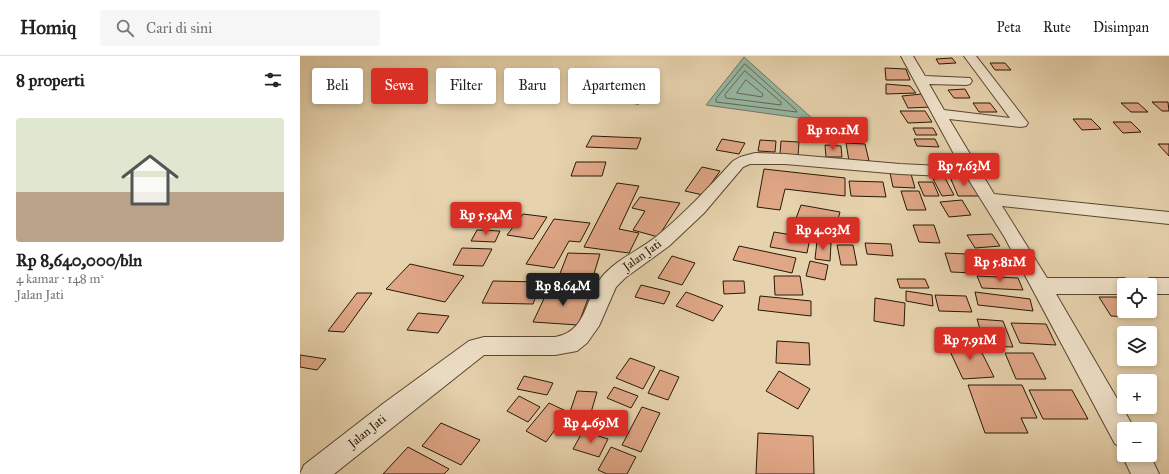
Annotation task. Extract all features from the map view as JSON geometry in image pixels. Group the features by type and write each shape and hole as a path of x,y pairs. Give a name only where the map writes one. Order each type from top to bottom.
{"street":[{"path":"907,56 972,172 1013,236 1117,422"},
{"path":"940,114 1021,123 970,56"},
{"path":"921,80 966,81"},
{"name":"Jalan Jati","path":"313,474 393,411 477,348 484,346 555,346 569,344 579,337 592,320 608,283 662,241 698,209 738,164 745,160 785,159 900,169 972,172"},
{"path":"990,199 1169,218"},
{"path":"1041,286 1117,286"},
{"path":"1157,286 1169,286"},
{"path":"1139,462 1146,474"}],"water":[{"path":"744,57 814,120 706,105"}],"building":[{"path":"952,58 956,63 939,64 936,59"},
{"path":"990,63 1005,63 1011,70 995,70"},
{"path":"885,68 906,69 910,80 886,80"},
{"path":"886,84 910,86 916,93 886,94"},
{"path":"965,89 970,98 954,98 948,90"},
{"path":"922,94 931,107 908,108 902,96"},
{"path":"1152,102 1168,102 1169,111 1162,111"},
{"path":"973,103 990,103 997,112 979,112"},
{"path":"1121,103 1138,103 1148,112 1131,112"},
{"path":"900,111 925,111 932,122 908,123"},
{"path":"1073,119 1091,119 1101,129 1082,130"},
{"path":"1113,122 1131,122 1141,132 1123,133"},
{"path":"913,128 933,128 937,135 916,135"},
{"path":"592,136 641,138 637,149 586,147"},
{"path":"722,139 745,143 739,154 716,150"},
{"path":"914,139 935,139 939,147 917,146"},
{"path":"760,140 776,141 775,152 758,151"},
{"path":"781,141 799,142 798,156 780,154"},
{"path":"846,143 865,144 869,161 849,161"},
{"path":"1158,144 1169,144 1169,156"},
{"path":"825,145 841,146 842,157 826,157"},
{"path":"576,162 606,162 602,176 571,176"},
{"path":"702,167 720,171 703,195 685,191"},
{"path":"764,169 845,178 845,196 785,189 780,210 757,207"},
{"path":"890,173 911,174 915,188 893,187"},
{"path":"950,177 969,178 979,196 958,196"},
{"path":"945,178 954,195 942,196 933,179"},
{"path":"849,181 883,182 886,197 851,196"},
{"path":"918,182 933,182 939,196 924,196"},
{"path":"617,183 639,186 619,229 639,233 629,253 584,247"},
{"path":"901,191 919,191 926,210 907,210"},
{"path":"640,197 680,203 658,237 633,230 645,211 632,208"},
{"path":"962,200 971,215 949,217 940,202"},
{"path":"477,205 494,206 485,221 468,221"},
{"path":"801,205 840,212 833,237 792,229"},
{"path":"498,211 508,211 502,222 492,222"},
{"path":"523,214 547,217 533,239 507,235"},
{"path":"554,219 590,223 580,242 569,241 554,268 526,264"},
{"path":"913,225 934,225 940,243 919,242"},
{"path":"477,230 500,231 495,242 471,241"},
{"path":"774,232 810,238 807,253 770,247"},
{"path":"992,234 1000,246 975,248 967,235"},
{"path":"817,241 831,243 830,261 815,259"},
{"path":"865,243 891,244 893,256 867,254"},
{"path":"837,245 853,245 857,265 841,265"},
{"path":"739,246 796,258 792,273 733,260"},
{"path":"462,248 492,249 483,266 453,265"},
{"path":"568,253 600,254 593,277 559,276"},
{"path":"945,253 988,255 996,274 951,272"},
{"path":"672,256 695,263 682,285 658,278"},
{"path":"810,261 828,265 825,280 806,276"},
{"path":"410,264 464,276 445,302 386,289"},
{"path":"774,276 800,276 803,295 775,295"},
{"path":"977,276 1018,278 1023,290 982,288"},
{"path":"897,279 925,279 929,288 900,288"},
{"path":"493,281 541,282 533,304 482,303"},
{"path":"723,281 744,281 745,293 724,294"},
{"path":"641,285 670,292 664,304 635,297"},
{"path":"549,288 591,291 578,325 533,322"},
{"path":"906,291 932,295 933,306 906,301"},
{"path":"686,292 723,306 713,321 676,306"},
{"path":"975,292 1030,299 1033,311 978,305"},
{"path":"357,293 372,293 344,332 328,331"},
{"path":"935,295 966,296 972,312 939,311"},
{"path":"760,296 811,301 811,316 758,310"},
{"path":"1099,297 1117,297 1117,316 1111,316"},
{"path":"875,298 905,303 904,326 874,321"},
{"path":"418,313 449,316 438,333 407,330"},
{"path":"977,319 1003,321 1013,347 985,346"},
{"path":"1011,323 1046,324 1056,345 1020,343"},
{"path":"777,341 809,343 810,365 776,363"},
{"path":"977,343 994,377 963,379 947,345"},
{"path":"1005,353 1033,353 1046,379 1016,379"},
{"path":"300,355 326,359 317,370 300,367"},
{"path":"630,358 655,367 643,389 616,378"},
{"path":"660,370 679,377 668,400 648,393"},
{"path":"779,371 810,389 798,409 766,391"},
{"path":"524,376 553,383 547,395 517,389"},
{"path":"968,385 1022,385 1037,418 1021,418 1028,433 985,433"},
{"path":"614,387 638,396 631,408 607,398"},
{"path":"1029,390 1072,390 1088,419 1043,419"},
{"path":"577,391 597,392 590,416 569,415"},
{"path":"519,396 540,407 528,422 507,411"},
{"path":"549,403 568,412 546,442 526,431"},
{"path":"642,407 660,413 641,452 622,445"},
{"path":"441,423 480,440 461,465 422,446"},
{"path":"583,431 608,439 599,457 573,449"},
{"path":"758,433 813,436 814,474 756,474"},
{"path":"408,447 449,469 444,474 383,474"},
{"path":"611,447 636,457 627,474 607,474 598,470"}]}
